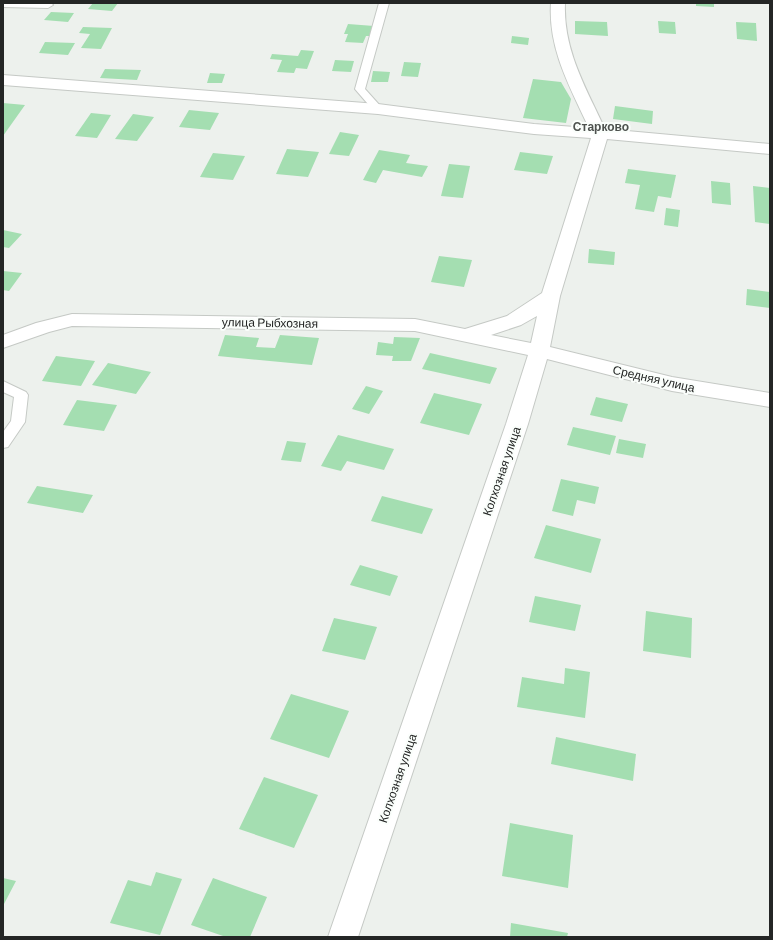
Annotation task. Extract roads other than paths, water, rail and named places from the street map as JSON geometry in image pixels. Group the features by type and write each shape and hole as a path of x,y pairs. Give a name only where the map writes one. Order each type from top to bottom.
{"street":[{"path":"558,3 556,16 561,45 577,85 600,135"},
{"path":"3,80 378,109 534,129 651,138 770,150"},
{"name":"Колхозная улица","path":"343,937 517,424 539,351 551,296 600,135"},
{"path":"463,334 503,326 530,314 551,296"},
{"name":"улица Рыбхозная","path":"8,336 72,320 415,325 539,351"},
{"name":"Средняя улица","path":"539,351 672,384 770,400"}],"lane":[{"path":"378,109 360,89 384,3"},
{"path":"3,4 48,5"},
{"path":"3,386 22,395 18,422 3,443"}],"district":[{"name":"Старково","path":"601,126"}]}
